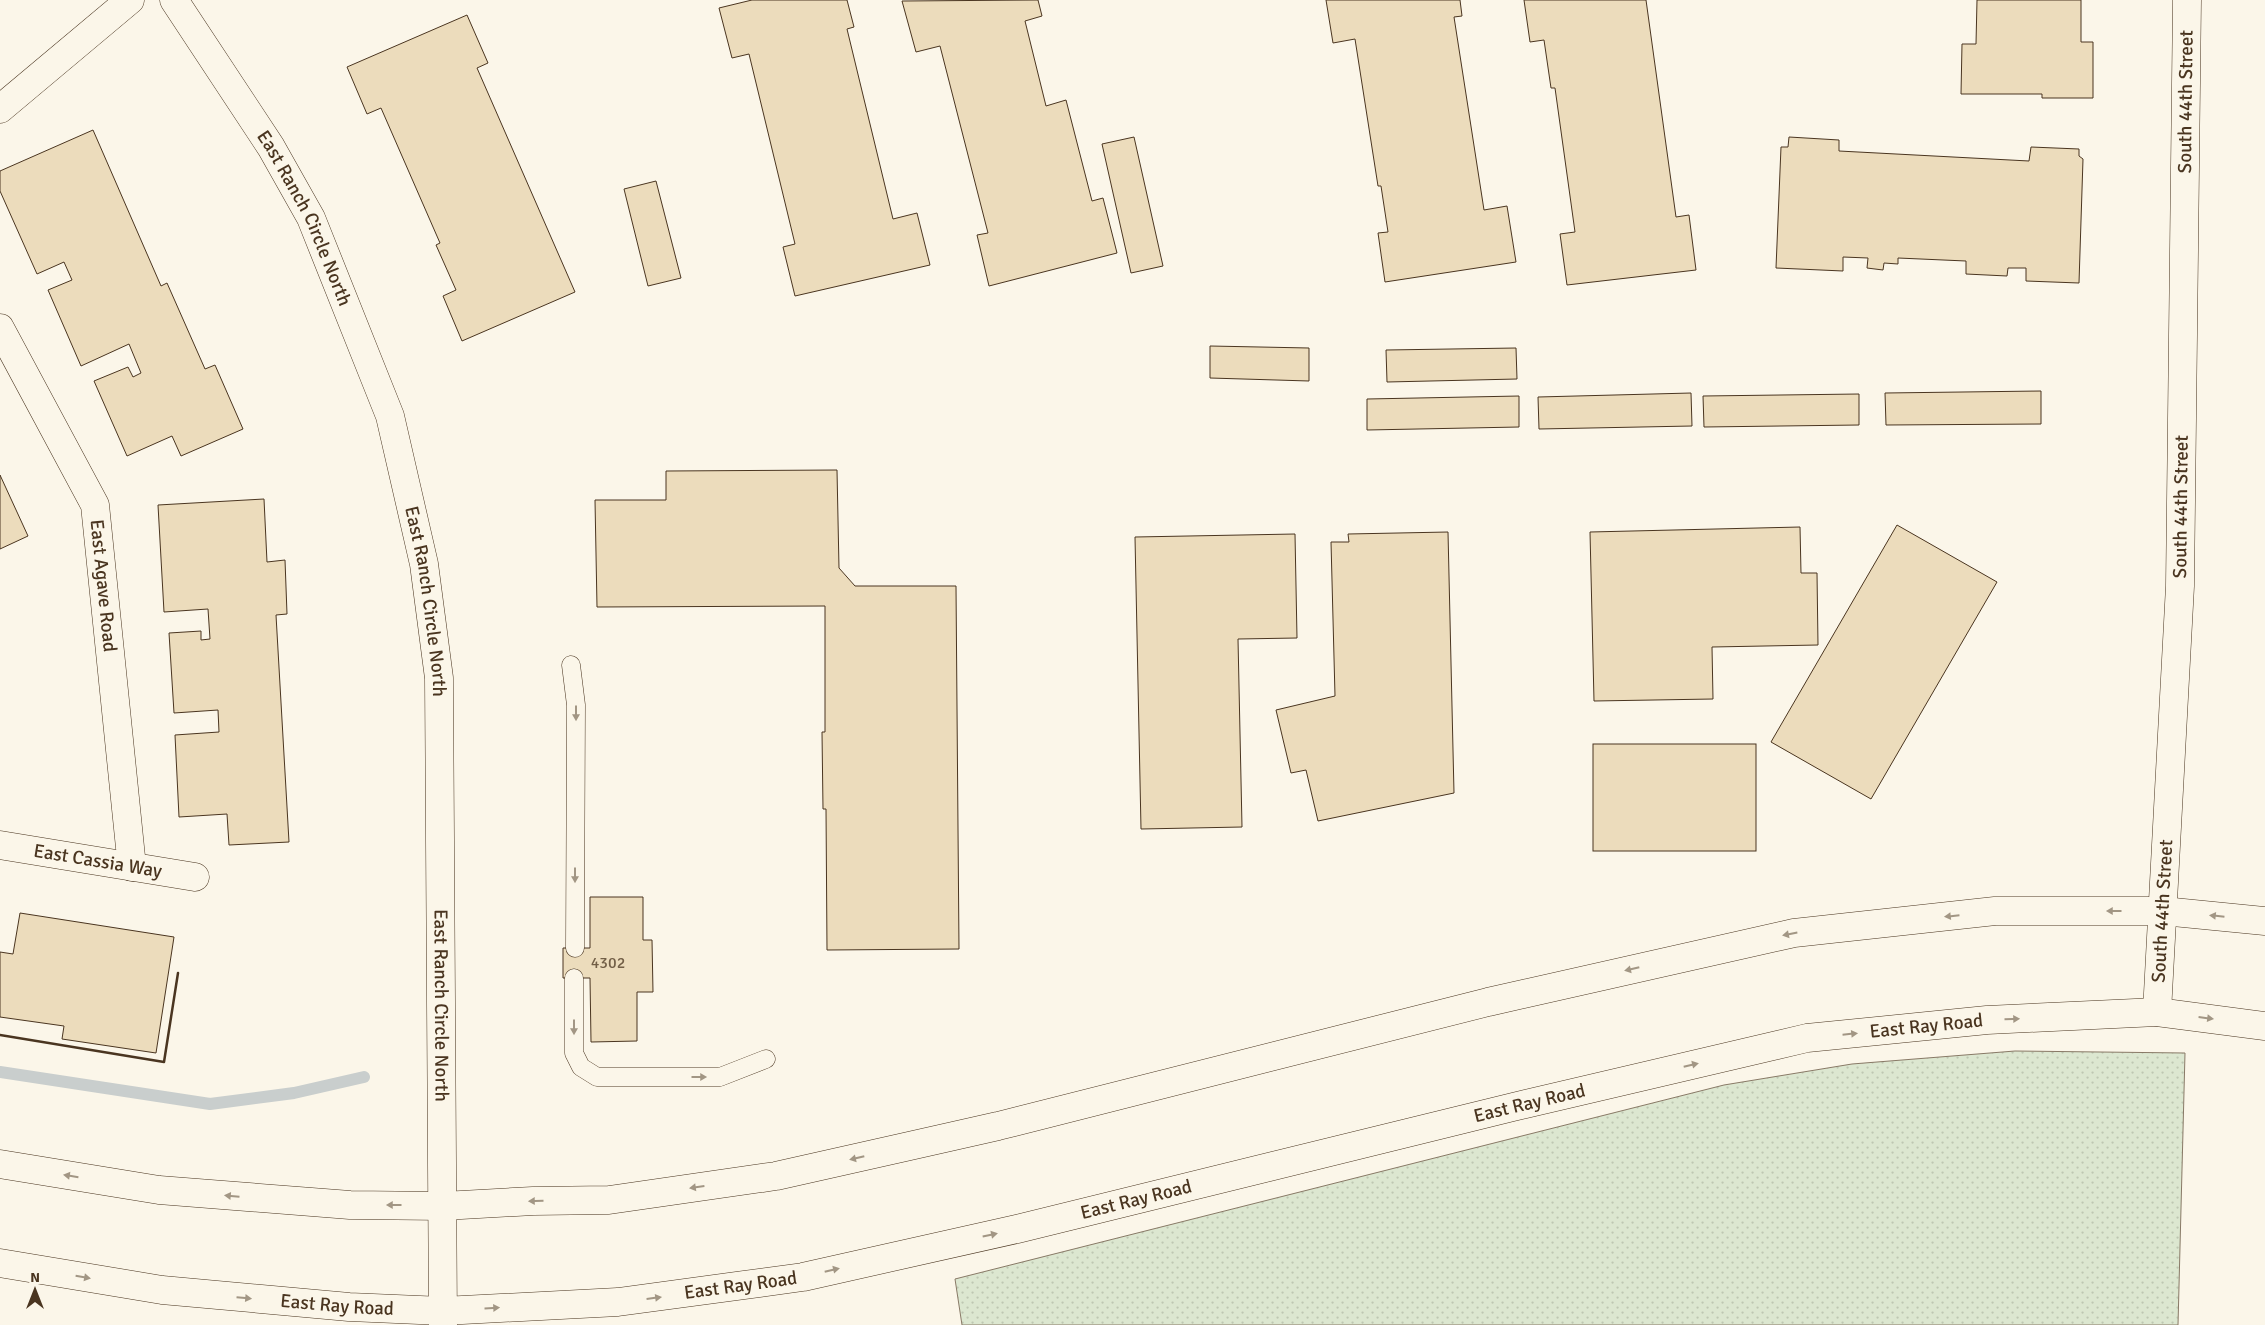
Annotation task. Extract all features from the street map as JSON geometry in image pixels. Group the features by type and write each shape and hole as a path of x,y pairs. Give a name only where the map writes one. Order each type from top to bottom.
{"main road":[{"path":"0,109 130,0"},
{"name":"East Ranch Circle North","path":"174,0 271,147 311,218 390,416 424,564 439,678 443,1318"},
{"name":"South 44th Street","path":"2157,1012 2180,586 2187,0"},
{"name":"East Agave Road","path":"0,328 95,505 132,867"},
{"name":"East Cassia Way","path":"0,845 195,877"},
{"path":"0,1164 158,1190 350,1205 442,1206 534,1201 609,1200 776,1176 998,1126 1488,1002 1794,933 1995,911 2163,910 2265,921"},
{"name":"East Ray Road","path":"0,1263 162,1290 349,1307 443,1318 618,1302 803,1277 1017,1229 1504,1109 1807,1038 1986,1020 2157,1012 2265,1026"}],"lane":[{"path":"571,665 576,705 575,948"},
{"path":"574,978 574,1053 582,1067 596,1077 720,1077 766,1059"}],"green space":[{"path":"2015,1051 2185,1053 2178,1325 962,1325 955,1279 1724,1085 1852,1064"}],"building":[{"path":"752,0 847,0 854,27 847,29 893,219 917,213 930,265 795,296 783,247 795,244 749,54 732,58 719,8"},
{"path":"1038,0 1042,16 1025,21 1046,106 1066,100 1092,201 1103,198 1117,253 989,286 977,235 988,233 940,46 916,52 902,1"},
{"path":"1326,0 1460,0 1462,16 1454,17 1484,210 1507,206 1516,262 1385,282 1378,233 1388,232 1381,186 1378,186 1355,39 1333,43"},
{"path":"1524,0 1646,0 1676,217 1689,215 1696,270 1567,285 1560,234 1575,232 1555,88 1551,88 1544,40 1530,42"},
{"path":"1977,0 2081,0 2081,42 2093,42 2093,98 2042,98 2042,94 1961,94 1962,44 1976,44"},
{"path":"467,15 488,63 477,68 575,292 462,341 443,296 456,290 436,245 440,243 381,108 367,114 347,67"},
{"path":"93,130 161,286 167,283 205,369 215,365 243,429 181,456 172,436 127,456 94,381 128,367 133,377 141,373 129,344 81,366 48,290 72,280 64,262 37,274 0,191 0,171"},
{"path":"1134,137 1163,266 1131,273 1102,144"},
{"path":"1789,137 1839,140 1839,151 2029,161 2031,147 2079,149 2079,156 2083,159 2079,283 2026,281 2026,268 2008,268 2007,276 1966,274 1966,261 1898,258 1898,264 1884,263 1883,270 1867,268 1868,258 1843,257 1843,271 1776,268 1781,147 1788,147"},
{"path":"656,181 681,278 648,286 624,189"},
{"path":"1210,346 1309,348 1309,381 1210,378"},
{"path":"1516,348 1517,379 1387,382 1386,350"},
{"path":"2041,391 2041,424 1886,425 1885,393"},
{"path":"1691,393 1692,426 1539,429 1538,397"},
{"path":"1859,394 1859,425 1704,427 1703,396"},
{"path":"1519,396 1519,427 1367,430 1367,399"},
{"path":"837,470 839,568 855,586 956,586 959,949 827,950 826,809 823,809 822,732 825,732 825,606 597,607 595,500 666,500 666,471"},
{"path":"0,475 28,536 0,549"},
{"path":"264,499 267,562 285,560 287,614 276,615 289,842 229,845 227,814 179,817 175,735 219,732 218,710 174,713 169,633 201,631 201,640 210,639 208,609 164,612 158,505"},
{"path":"1897,525 1997,582 1871,799 1771,742"},
{"path":"1800,527 1801,573 1817,573 1818,645 1712,647 1713,699 1594,701 1590,532"},
{"path":"1448,532 1454,793 1318,821 1306,770 1291,773 1276,710 1335,696 1331,542 1349,542 1348,534"},
{"path":"1295,534 1297,638 1238,639 1242,827 1141,829 1135,537"},
{"path":"1593,744 1756,744 1756,851 1593,851"},
{"path":"590,897 643,897 643,940 652,940 653,992 637,992 637,1041 591,1042 590,978 563,978 563,948 590,948"},
{"path":"20,913 174,937 156,1053 62,1039 64,1026 0,1017 0,952 13,954"}],"waterway":[{"path":"0,1072 210,1104 294,1093 364,1077"}],"wall":[{"path":"0,1035 164,1062 178,973"}]}
